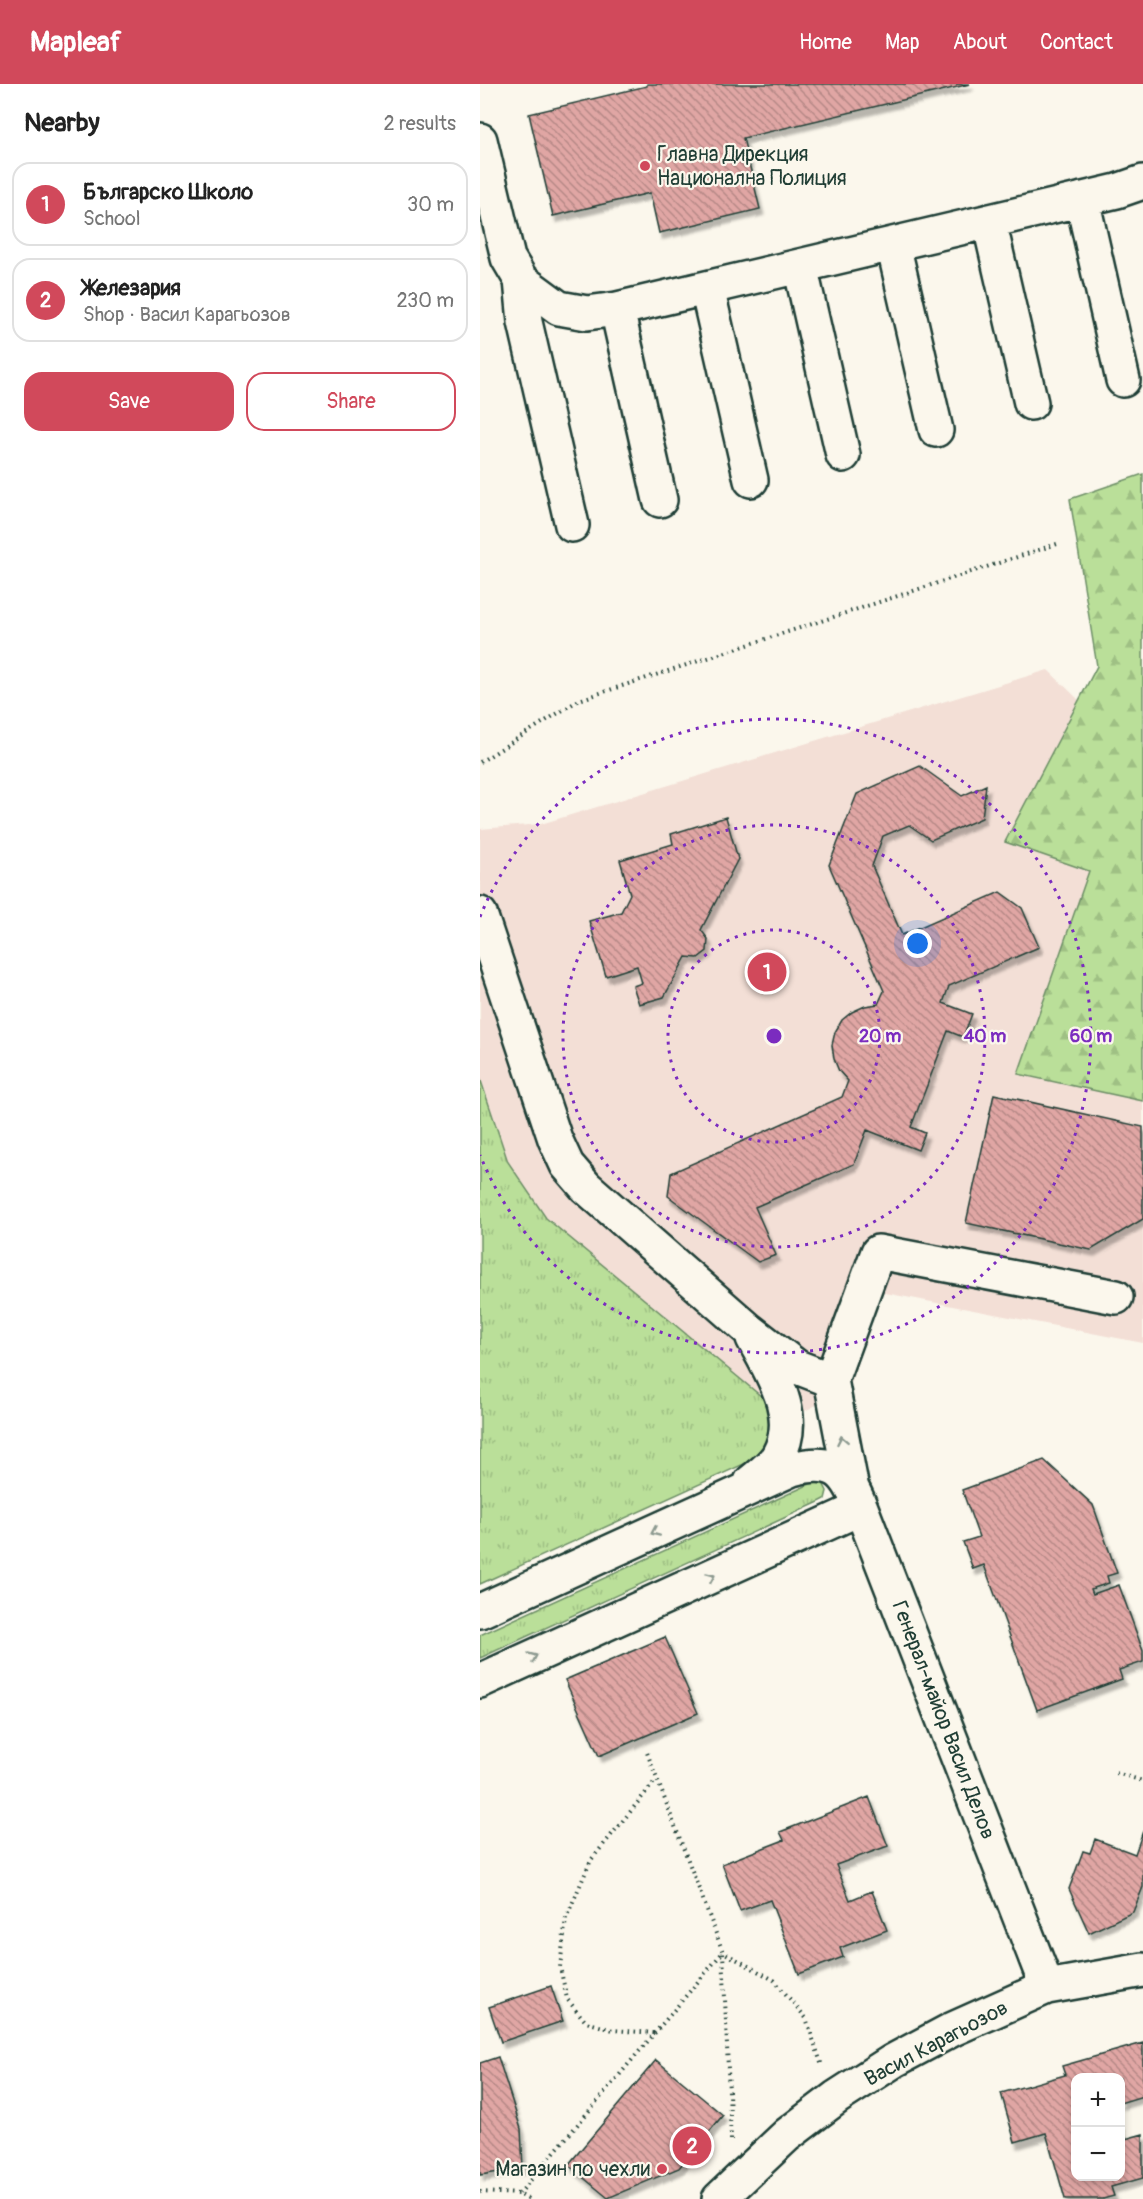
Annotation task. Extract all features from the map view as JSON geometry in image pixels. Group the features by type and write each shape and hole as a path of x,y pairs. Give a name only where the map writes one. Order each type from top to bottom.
{"street":[{"path":"480,140 508,258 521,280 559,308 587,313 616,309 707,288 1082,199 1143,182"},
{"path":"1082,199 1123,380"},
{"path":"989,221 1031,403"},
{"path":"893,244 936,430"},
{"path":"800,266 843,455"},
{"path":"521,280 525,322 572,525"},
{"path":"707,288 751,480"},
{"path":"616,309 660,500"},
{"path":"480,914 555,1139 567,1165 586,1187 748,1329 797,1366 831,1380 878,1252 1116,1297"},
{"path":"739,1493 777,1458 786,1435 786,1409 772,1375 748,1329"},
{"name":"Генерал-майор Васил Делов","path":"831,1380 846,1486 1047,1987"},
{"path":"480,1611 792,1469 810,1465 846,1486"},
{"path":"480,1681 846,1486"},
{"name":"Васил Карагьозов","path":"726,2192 787,2135 837,2097 893,2061 953,2029 1047,1987 1143,1970"}],"path":[{"path":"480,762 579,700 1060,543"},
{"path":"645,1750 723,1952 726,2192"},
{"path":"1116,1773 1143,1781"},
{"path":"654,2034 613,2030 586,2022 567,1999 560,1967 566,1918 591,1860 657,1779"},
{"path":"519,2194 723,1952"},
{"path":"723,1952 774,1980 806,2018 821,2064 837,2097"},
{"path":"480,2192 519,2194 528,2199"}],"shaded area":[{"path":"1048,670 1079,700 1005,842 1090,870 1018,1074 1143,1101 1143,1343 880,1292 850,1387 773,1428 546,1218 508,1162 480,1078 480,829 541,824"}],"green space":[{"path":"1143,474 1143,1101 1018,1074 1089,871 1005,842 1097,666 1070,499"},
{"path":"480,1078 508,1162 546,1218 762,1397 771,1416 774,1430 768,1443 755,1459 480,1584"},
{"path":"818,1482 823,1483 827,1491 825,1499 480,1658 480,1635"}],"building":[{"name":"Главна Дирекция Национална Полиция","path":"647,84 970,84 743,138 760,209 659,233 650,193 553,216 529,114 647,86"},
{"path":"920,766 962,796 986,785 982,818 931,840 909,825 883,836 872,866 902,935 1000,892 1022,908 1039,947 949,986 943,1003 972,1014 963,1037 948,1031 911,1127 925,1133 918,1150 867,1130 854,1164 755,1207 776,1255 758,1262 668,1196 671,1173 842,1097 848,1081 839,1071 834,1059 832,1045 835,1032 842,1020 852,1012 865,1006 878,1004 884,991 829,865 857,794"},
{"path":"726,817 738,859 701,930 708,939 707,951 698,958 686,957 664,997 639,1004 633,986 642,983 637,966 606,976 589,921 621,912 630,894 620,860 673,844 671,834"},
{"path":"994,1094 1143,1127 1143,1219 1091,1250 966,1223"},
{"path":"1044,1460 1093,1505 1117,1573 1107,1576 1109,1583 1091,1589 1093,1594 1119,1585 1143,1651 1143,1662 1119,1670 1122,1679 1037,1710 984,1565 973,1569 963,1542 979,1537 962,1490"},
{"path":"665,1637 698,1713 599,1756 565,1680"},
{"path":"869,1797 888,1846 836,1865 850,1900 872,1891 887,1930 840,1948 843,1957 799,1974 770,1900 740,1911 722,1864 784,1840 780,1832"},
{"path":"1143,1831 1143,1887 1133,1912 1089,1933 1069,1889 1083,1851 1090,1853 1095,1839 1135,1854"},
{"path":"551,1986 563,2021 501,2042 489,2007"},
{"path":"1143,2043 1143,2096 1125,2101 1125,2073 1071,2073 1071,2181 1125,2181 1125,2139 1143,2134 1143,2178 1111,2187 1114,2196 1103,2199 1065,2199 1046,2133 1015,2142 1001,2093 1065,2075 1062,2066"},
{"path":"498,2057 521,2129 523,2168 480,2175 480,2063"},
{"path":"656,2060 723,2115 679,2168 608,2198 568,2165"}],"place":[{"name":"Главна Дирекция Национална Полиция","path":"645,166"},
{"name":"Българско Школо","path":"767,972"},
{"name":"Железария","path":"692,2146"},
{"name":"Магазин по чехли","path":"662,2169"}]}
